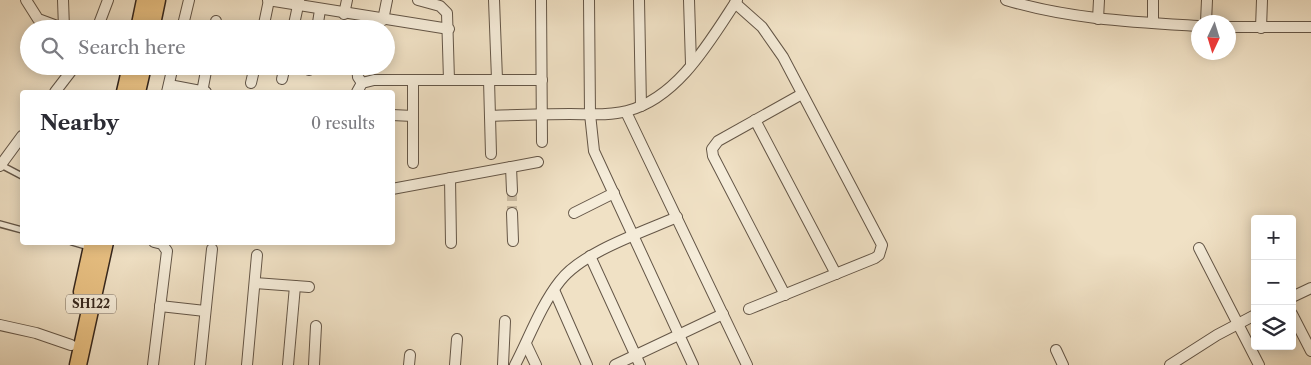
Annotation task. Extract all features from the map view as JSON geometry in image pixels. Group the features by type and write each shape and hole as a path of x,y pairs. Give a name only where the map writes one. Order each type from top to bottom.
{"main road":[{"path":"141,20 145,0"},
{"path":"153,20 157,0"},
{"path":"125,90 129,75"},
{"path":"137,90 141,75"},
{"name":"SH122","path":"78,365 84,310 96,245"},
{"name":"SH122","path":"67,365 71,345 84,310"}],"street":[{"path":"26,0 38,19 41,20"},
{"path":"63,0 64,20"},
{"path":"100,20 108,0"},
{"path":"184,20 189,0"},
{"path":"265,20 269,0 299,3 320,10 382,20 387,0"},
{"path":"344,14 347,0"},
{"path":"418,0 445,9 449,29 449,80"},
{"path":"491,154 490,116 493,79 494,0"},
{"path":"541,0 542,142"},
{"path":"589,0 590,114 594,151 693,365"},
{"path":"639,0 641,106"},
{"path":"689,0 691,64"},
{"path":"1006,0 1043,5 1098,19 1191,26"},
{"path":"1098,19 1099,0"},
{"path":"1153,0 1153,23"},
{"path":"1206,15 1207,0"},
{"path":"1261,28 1262,0"},
{"path":"490,116 626,112 641,106 665,90 691,64 736,1 775,44 882,245 882,250 875,258 748,309"},
{"path":"295,20 299,3"},
{"path":"318,20 320,10"},
{"path":"395,22 449,29"},
{"path":"1236,27 1311,27"},
{"path":"57,90 68,75"},
{"path":"168,89 172,75"},
{"path":"204,90 206,75"},
{"path":"251,83 253,75"},
{"path":"282,79 283,75"},
{"path":"358,75 362,83"},
{"path":"358,90 362,83 374,80 542,80"},
{"path":"413,80 413,163"},
{"path":"785,295 712,156 712,149 718,141 802,94"},
{"path":"626,112 747,365"},
{"path":"395,115 413,116"},
{"path":"756,120 836,274"},
{"path":"0,165 20,139"},
{"path":"395,189 538,162"},
{"path":"511,167 512,191"},
{"path":"450,178 451,243"},
{"path":"574,213 614,193"},
{"path":"512,213 513,241"},
{"path":"515,365 554,290 569,271 590,256 676,217"},
{"path":"153,365 167,251 163,245"},
{"path":"1199,248 1259,365"},
{"path":"200,365 212,250"},
{"path":"247,365 257,255"},
{"path":"590,256 638,360"},
{"path":"255,283 309,287"},
{"path":"288,365 295,286"},
{"path":"1296,295 1311,288"},
{"path":"554,290 587,365"},
{"path":"160,306 205,312"},
{"path":"615,365 638,360 679,335 723,314"},
{"path":"1171,365 1251,317"},
{"path":"503,365 505,321"},
{"path":"1296,322 1311,351"},
{"path":"0,325 36,333 71,345"},
{"path":"314,365 316,326"},
{"path":"455,365 457,339"},
{"path":"526,344 536,365"},
{"path":"1056,350 1062,365"}],"lane":[{"path":"0,165 20,175"},
{"path":"0,224 20,229"}],"tunnel":[{"path":"512,191 512,213"}]}
